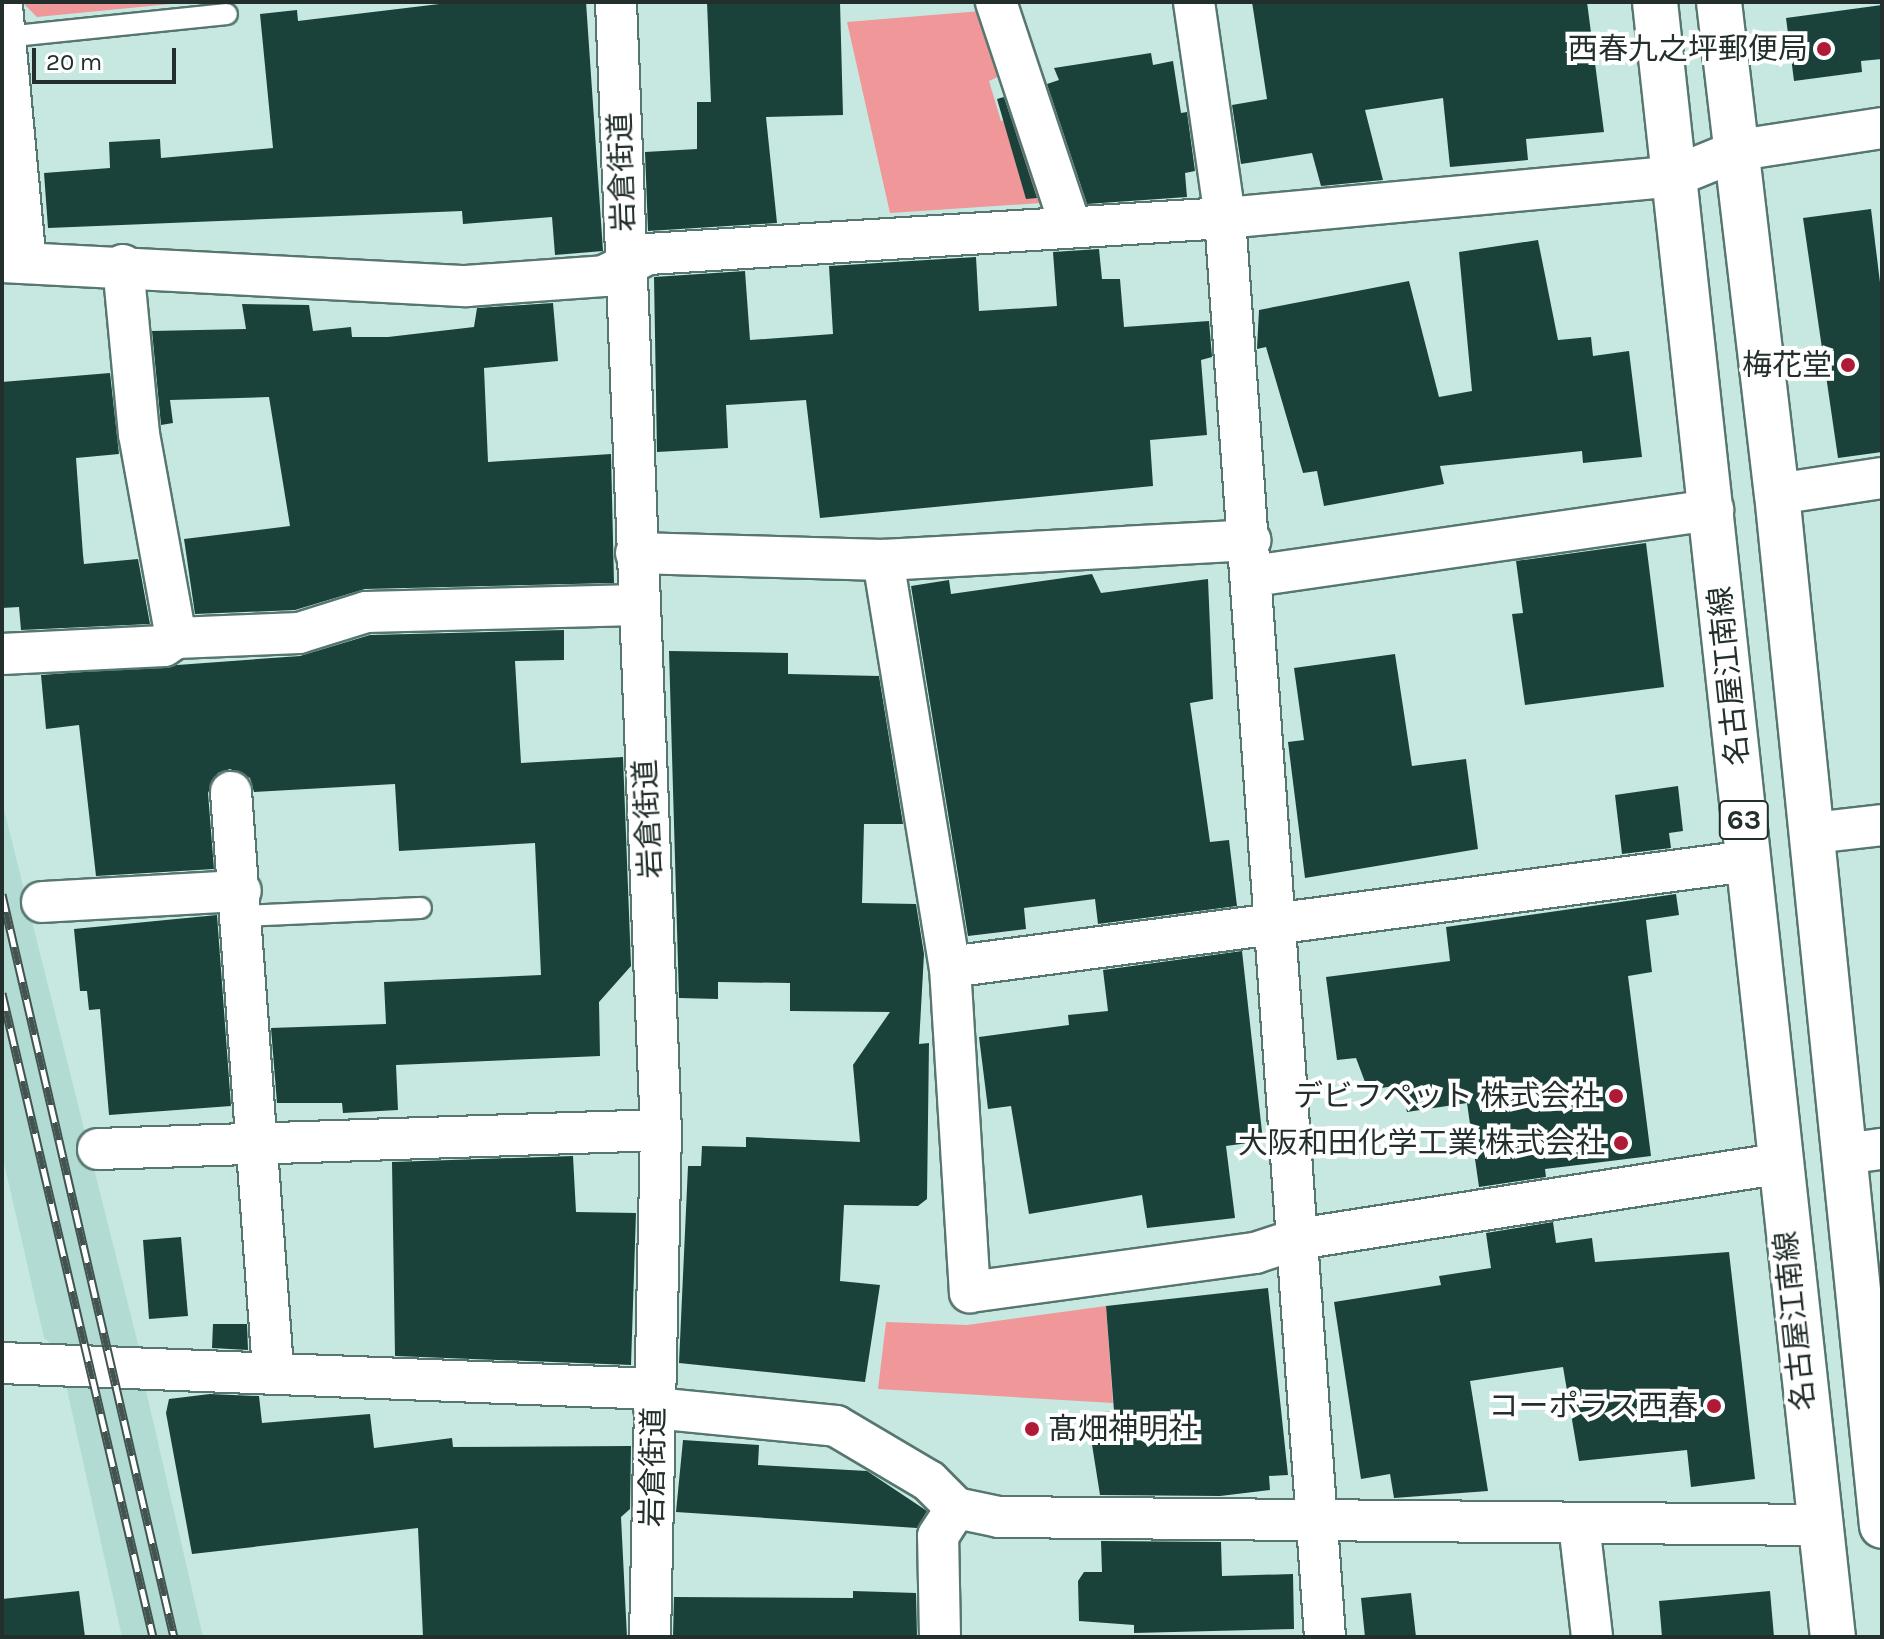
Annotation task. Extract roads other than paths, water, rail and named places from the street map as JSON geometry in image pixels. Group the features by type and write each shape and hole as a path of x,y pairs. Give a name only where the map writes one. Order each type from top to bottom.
{"main road":[{"name":"名古屋江南線","path":"1655,2 1713,510 1777,1164 1833,1637"},
{"name":"63","path":"1719,2 1739,150 1812,833 1864,1152 1882,1519"}],"street":[{"name":"岩倉街道","path":"616,2 637,605 661,1130 650,1637"},
{"path":"996,2 1070,224"},
{"path":"1194,2 1225,218 1325,1637"},
{"path":"3,22 14,262 123,265 466,286 604,276 648,254 1070,224 1225,218 1675,176 1739,150 1882,128"},
{"path":"123,265 139,434 176,638"},
{"path":"1777,494 1882,478"},
{"path":"636,553 883,560 1251,558 1713,510"},
{"path":"883,560 950,967 970,1292 1255,1253 1298,1239 1777,1164"},
{"path":"2,654 164,646 176,638 299,633 366,612 637,605"},
{"path":"231,792 273,1370"},
{"path":"1812,833 1882,825"},
{"path":"950,967 1748,861"},
{"path":"42,902 241,904"},
{"path":"98,1149 255,1141 661,1130"},
{"path":"2,1363 273,1370 654,1399 836,1426 929,1481 956,1508 999,1517 1818,1525"},
{"path":"940,1637 938,1536 956,1508"},
{"path":"1579,1524 1592,1637"}],"lane":[{"path":"3,22 227,14"},
{"path":"241,904 421,908"}],"railway":[{"path":"2,894 174,1637"},
{"path":"2,993 153,1637"}],"place":[{"name":"西春九之坪郵便局","path":"1824,49"},
{"name":"梅花堂","path":"1848,365"},
{"name":"デビフペット 株式会社","path":"1616,1096"},
{"name":"大阪和田化学工業 株式会社","path":"1621,1143"},
{"name":"コーポラス西春","path":"1714,1406"},
{"name":"髙畑神明社","path":"1032,1429"}]}
